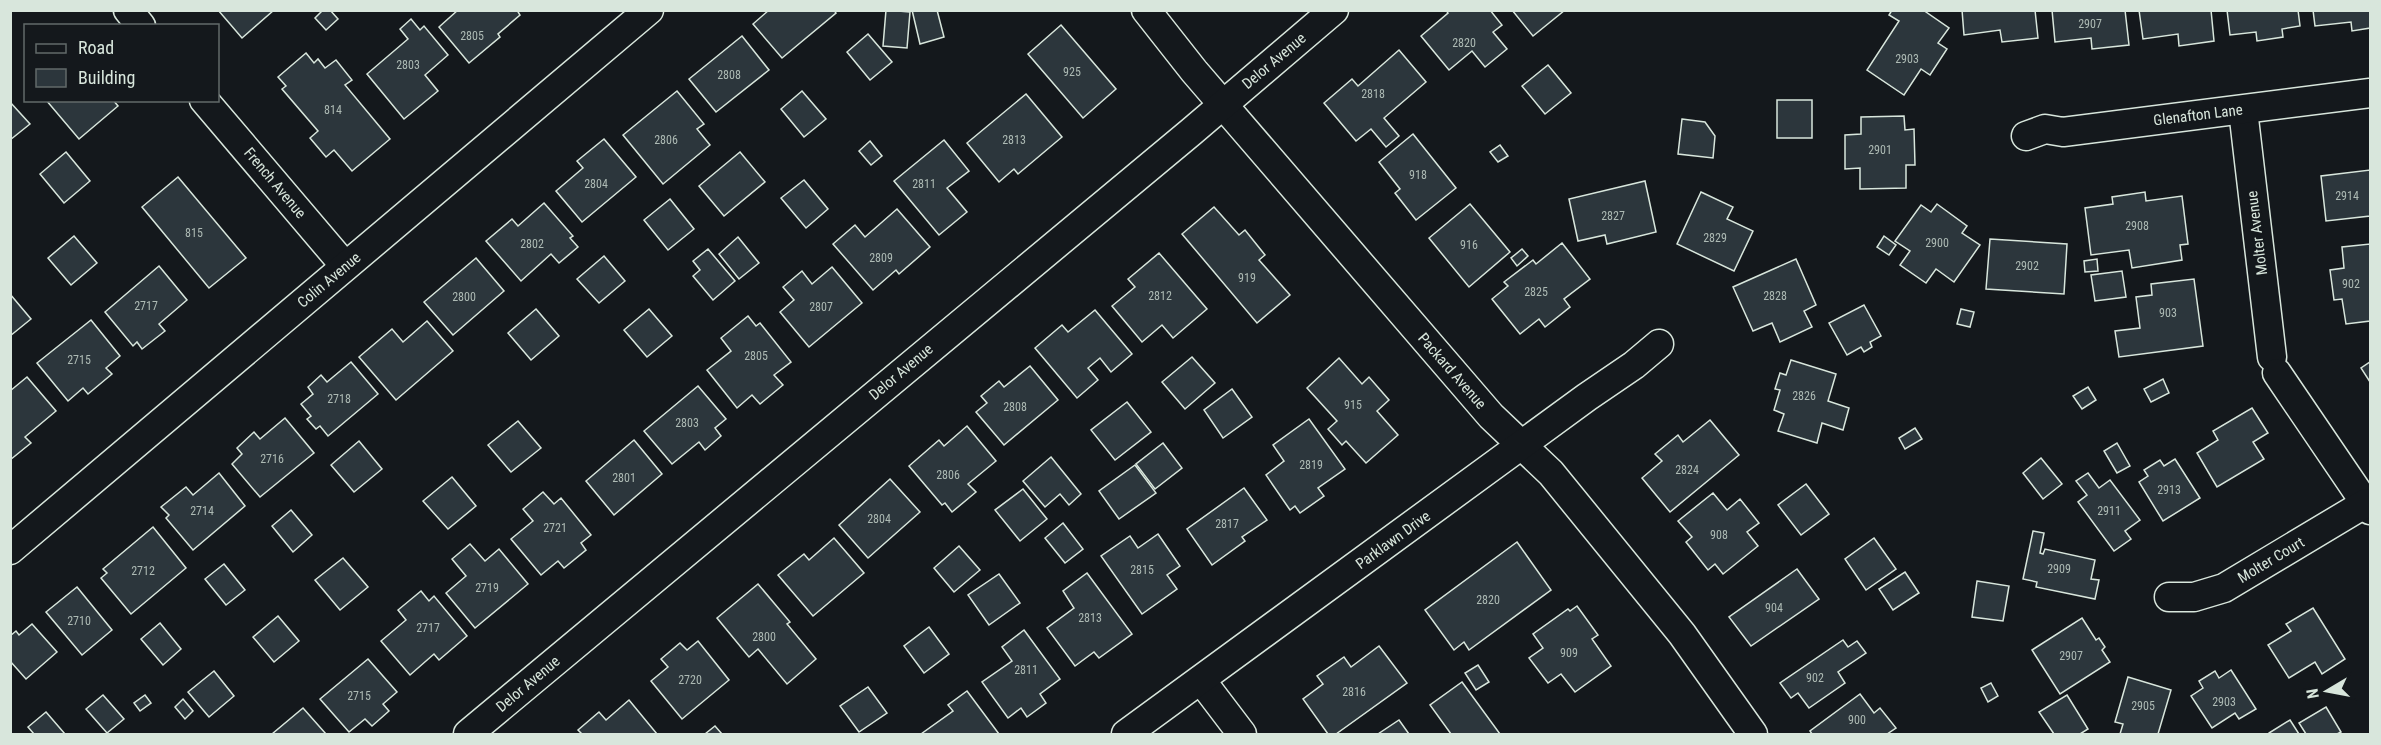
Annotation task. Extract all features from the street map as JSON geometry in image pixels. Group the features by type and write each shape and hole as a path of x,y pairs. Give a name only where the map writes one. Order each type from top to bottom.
{"street":[{"path":"128,10 139,24"},
{"name":"Colin Avenue","path":"10,550 649,10"},
{"name":"Packard Avenue","path":"1146,10 1223,105 1491,416 1551,473 1682,634 1753,735"},
{"name":"Delor Avenue","path":"468,735 1334,10"},
{"name":"Glenafton Lane","path":"2026,136 2045,129 2063,132 2370,93"},
{"name":"French Avenue","path":"206,102 345,266"},
{"name":"Molter Avenue","path":"2242,110 2275,365 2368,506"},
{"name":"Parklawn Drive","path":"1126,735 1521,445 1634,366 1659,344"},
{"name":"Molter Court","path":"2169,597 2194,597 2224,588 2368,506"},
{"path":"1201,680 1242,735"}],"building":[{"path":"218,10 274,10 242,38"},
{"path":"323,10 330,10 338,19 326,30 315,18"},
{"path":"458,10 517,10 520,15 498,34 500,37 469,63 439,27"},
{"path":"769,10 834,10 836,13 782,58 753,24"},
{"path":"886,10 910,12 907,48 883,46"},
{"path":"912,10 937,10 944,37 920,44"},
{"path":"1446,10 1490,10 1502,25 1493,32 1507,49 1485,67 1472,51 1449,70 1421,36 1448,13"},
{"path":"1512,10 1565,10 1533,36"},
{"path":"1892,10 1923,10 1949,28 1938,43 1947,49 1930,75 1921,69 1904,95 1867,70 1899,21 1889,15"},
{"path":"1962,10 2035,10 2038,38 2002,42 2000,30 1964,35"},
{"path":"2052,10 2125,10 2129,45 2092,49 2091,38 2055,42"},
{"path":"2139,10 2211,10 2214,41 2179,46 2178,34 2143,39"},
{"path":"2227,10 2298,10 2300,26 2282,29 2283,37 2257,41 2256,32 2230,35"},
{"path":"2313,10 2370,10 2370,28 2352,31 2351,22 2315,26"},
{"path":"411,19 420,30 424,26 448,55 425,75 438,91 404,119 367,74 408,39 400,29"},
{"path":"1061,25 1116,89 1083,118 1028,54"},
{"path":"868,34 892,62 870,80 847,52"},
{"path":"742,36 769,70 716,112 689,79"},
{"path":"1399,50 1426,82 1384,118 1399,136 1386,147 1371,129 1356,141 1324,103 1352,79 1358,86"},
{"path":"306,53 314,63 318,59 325,68 336,60 352,80 345,85 390,139 352,171 334,150 326,157 310,138 318,131 282,89 286,86 278,77"},
{"path":"1548,65 1571,93 1545,114 1522,86"},
{"path":"677,91 704,124 697,129 710,145 663,184 623,135"},
{"path":"802,91 826,119 804,137 781,109"},
{"path":"1026,94 1062,137 1018,174 1014,169 999,182 967,143"},
{"path":"1777,100 1812,100 1812,138 1777,138"},
{"path":"10,102 30,124 10,140"},
{"path":"48,102 115,102 118,106 79,139"},
{"path":"1904,116 1905,130 1914,129 1915,165 1906,165 1906,188 1860,189 1860,168 1845,169 1845,135 1861,134 1861,117"},
{"path":"1682,119 1705,122 1715,136 1713,158 1678,154"},
{"path":"1413,134 1456,188 1416,220 1395,193 1400,189 1379,162"},
{"path":"604,139 636,177 582,222 556,191 583,168 577,161"},
{"path":"944,140 969,171 947,188 967,212 939,235 894,181"},
{"path":"870,141 882,156 871,165 859,151"},
{"path":"1500,145 1508,156 1498,162 1490,152"},
{"path":"66,152 90,181 64,203 40,174"},
{"path":"740,152 765,182 724,216 699,186"},
{"path":"2370,170 2370,216 2326,221 2321,176"},
{"path":"178,177 246,258 209,288 142,207"},
{"path":"804,180 828,209 806,228 781,198"},
{"path":"1645,181 1656,232 1607,244 1605,235 1578,241 1569,199"},
{"path":"1701,192 1733,207 1727,219 1753,231 1734,271 1677,244"},
{"path":"2145,192 2146,201 2182,196 2188,244 2180,245 2182,260 2132,268 2129,250 2091,255 2085,208 2113,204 2112,197"},
{"path":"670,199 694,229 668,250 644,220"},
{"path":"544,203 573,236 570,238 578,247 559,263 551,254 521,281 486,241 512,219 518,226"},
{"path":"1470,204 1510,252 1469,287 1429,238"},
{"path":"1937,204 1967,226 1962,233 1980,245 1954,282 1936,269 1926,283 1900,265 1910,251 1895,241 1921,205 1931,212"},
{"path":"1214,207 1239,235 1245,230 1265,255 1259,260 1290,295 1257,323 1182,234"},
{"path":"897,209 930,247 899,274 896,270 873,290 833,244 855,225 865,237"},
{"path":"74,236 97,263 71,285 48,258"},
{"path":"1884,236 1896,245 1889,255 1877,247"},
{"path":"738,237 759,263 739,279 719,254"},
{"path":"1990,239 2067,244 2064,294 1986,289"},
{"path":"1562,243 1590,279 1564,299 1570,307 1545,327 1539,319 1520,334 1492,299 1508,286 1504,282 1533,260 1536,264"},
{"path":"2370,244 2370,321 2346,324 2342,299 2334,300 2330,270 2344,268 2342,247"},
{"path":"708,249 735,281 713,300 693,276 700,270 693,261"},
{"path":"1522,249 1528,256 1517,266 1511,258"},
{"path":"1159,253 1207,309 1173,338 1162,325 1142,342 1112,306 1135,287 1128,279"},
{"path":"604,256 625,281 599,303 577,279"},
{"path":"476,258 504,291 453,335 424,302"},
{"path":"1796,259 1816,305 1804,311 1812,327 1780,342 1772,323 1753,331 1733,287"},
{"path":"2097,259 2098,271 2085,272 2084,261"},
{"path":"159,266 187,300 159,324 165,331 142,349 137,342 133,346 105,312"},
{"path":"832,267 862,303 809,347 780,312 794,300 783,287 802,271 812,284"},
{"path":"2122,271 2126,297 2095,301 2091,275"},
{"path":"2194,279 2203,346 2119,357 2115,331 2140,328 2136,297 2152,295 2151,284"},
{"path":"10,294 31,319 10,336"},
{"path":"1864,305 1881,336 1870,342 1872,347 1864,352 1861,347 1847,355 1829,323"},
{"path":"536,309 559,336 531,360 508,333"},
{"path":"649,309 672,336 647,357 624,330"},
{"path":"1961,309 1974,312 1970,327 1957,324"},
{"path":"1095,310 1132,354 1111,372 1100,358 1088,368 1098,380 1077,398 1035,348 1062,325 1068,332"},
{"path":"748,316 756,326 760,323 791,362 774,375 783,385 760,404 752,395 737,408 707,370 731,351 721,338"},
{"path":"91,320 120,356 106,368 112,374 88,394 83,388 68,401 37,363"},
{"path":"427,321 453,351 396,400 359,357 392,329 403,342"},
{"path":"1192,357 1215,383 1185,409 1162,382"},
{"path":"1339,358 1362,384 1369,377 1389,400 1377,411 1398,435 1366,463 1346,441 1342,445 1328,429 1337,421 1307,388"},
{"path":"1791,360 1836,374 1828,401 1849,408 1843,430 1822,423 1817,443 1778,431 1784,414 1774,410 1780,390 1775,389 1780,373 1786,375"},
{"path":"351,362 378,394 328,436 320,426 316,429 307,419 311,416 301,404 313,394 308,387 321,375 327,382"},
{"path":"2370,362 2370,382 2361,368"},
{"path":"1030,366 1058,400 1004,445 976,412 987,403 981,396 999,381 1004,387"},
{"path":"27,377 56,411 25,437 31,443 10,460 10,391"},
{"path":"2163,379 2169,393 2151,402 2144,389"},
{"path":"698,386 726,419 715,428 721,436 705,450 699,442 672,464 644,431"},
{"path":"2088,387 2096,400 2082,409 2073,396"},
{"path":"1232,389 1252,417 1223,438 1204,410"},
{"path":"1127,402 1151,432 1115,460 1091,430"},
{"path":"2252,408 2268,433 2253,442 2264,459 2217,487 2197,453 2218,440 2213,431"},
{"path":"285,418 314,453 260,497 232,464 242,454 237,448 254,432 260,439"},
{"path":"1309,419 1345,469 1318,488 1324,496 1300,513 1295,506 1290,510 1266,475 1284,461 1273,445"},
{"path":"1710,420 1739,455 1670,512 1642,478 1662,461 1655,454 1678,435 1683,442"},
{"path":"518,421 541,448 511,472 488,445"},
{"path":"967,426 996,461 968,484 976,492 952,512 945,503 942,505 909,466 939,440 944,446"},
{"path":"1915,428 1922,439 1905,449 1899,438"},
{"path":"634,440 662,474 614,515 586,481"},
{"path":"359,441 382,469 354,492 331,465"},
{"path":"1163,443 1182,468 1155,489 1136,464"},
{"path":"2117,443 2130,466 2117,473 2104,451"},
{"path":"1051,457 1081,494 1069,505 1060,494 1045,507 1023,481"},
{"path":"2041,458 2062,484 2043,499 2023,473"},
{"path":"2175,459 2200,498 2163,521 2139,482 2148,476 2144,470 2160,460 2164,466"},
{"path":"1135,465 1156,493 1119,519 1099,491"},
{"path":"219,473 245,506 193,550 166,518 169,515 161,507 186,487 193,495"},
{"path":"2088,473 2099,488 2110,480 2140,520 2125,531 2131,539 2114,551 2078,502 2087,495 2076,481"},
{"path":"452,477 476,506 448,529 423,501"},
{"path":"890,479 920,512 868,558 839,525"},
{"path":"1806,484 1829,514 1801,535 1778,505"},
{"path":"1244,488 1267,520 1242,537 1245,541 1212,565 1187,529"},
{"path":"1023,489 1047,519 1020,541 995,510"},
{"path":"543,492 554,504 561,498 591,535 581,543 586,550 564,568 558,561 541,575 511,539 533,521 523,509"},
{"path":"1713,493 1727,510 1740,499 1759,523 1747,532 1758,546 1723,574 1715,564 1708,570 1686,542 1692,537 1678,521"},
{"path":"291,510 312,535 293,552 272,526"},
{"path":"1063,523 1083,549 1065,563 1045,538"},
{"path":"153,527 186,568 131,614 101,578 107,573 103,569"},
{"path":"2033,531 2044,533 2040,553 2043,554 2045,549 2095,560 2091,579 2099,580 2095,599 2036,587 2037,582 2023,579"},
{"path":"1158,534 1180,566 1167,575 1177,589 1142,614 1101,556 1130,536 1138,548"},
{"path":"834,538 864,573 813,616 778,575 804,554 809,560"},
{"path":"1874,538 1896,569 1866,590 1845,559"},
{"path":"1517,542 1551,590 1469,650 1464,642 1454,650 1425,610"},
{"path":"470,544 485,561 499,549 528,584 475,628 446,593 466,576 452,559"},
{"path":"959,546 980,570 954,592 934,568"},
{"path":"343,558 368,587 340,610 315,580"},
{"path":"224,564 245,590 226,605 205,579"},
{"path":"1797,569 1819,599 1751,646 1729,617"},
{"path":"1905,572 1919,593 1893,610 1879,589"},
{"path":"1087,573 1132,634 1099,658 1094,652 1075,666 1047,628 1074,608 1063,591"},
{"path":"999,574 1020,603 989,625 968,595"},
{"path":"1977,581 2009,586 2003,621 1972,617"},
{"path":"758,584 790,622 787,624 816,659 787,684 758,649 749,657 717,618"},
{"path":"77,587 112,630 82,655 46,612"},
{"path":"421,591 429,601 434,596 467,636 439,660 434,654 410,675 381,641 406,620 398,610"},
{"path":"1577,606 1598,635 1592,639 1611,666 1575,692 1561,674 1548,683 1529,658 1543,648 1533,634 1568,609 1570,611"},
{"path":"2313,608 2345,659 2322,674 2315,662 2289,678 2268,645 2291,631 2286,624"},
{"path":"278,616 299,641 274,662 253,637"},
{"path":"2082,618 2096,640 2099,638 2105,647 2102,650 2110,662 2060,694 2032,650"},
{"path":"160,623 181,649 163,665 141,639"},
{"path":"32,624 57,652 26,679 10,661 10,636 16,631 19,635"},
{"path":"929,627 949,654 924,673 904,646"},
{"path":"1024,630 1060,679 1040,694 1046,703 1027,717 1021,708 1008,718 982,682 1012,661 1002,647"},
{"path":"1843,640 1848,647 1857,641 1866,653 1838,672 1845,683 1809,708 1798,693 1791,698 1780,683"},
{"path":"698,641 729,680 682,719 651,681 668,667 661,659 680,643 687,650"},
{"path":"1379,646 1407,683 1336,734 1328,734 1303,699 1323,684 1317,676 1344,657 1351,667"},
{"path":"368,659 397,692 383,704 389,711 372,726 365,719 349,732 320,699"},
{"path":"1478,665 1489,682 1476,690 1465,673"},
{"path":"2231,670 2256,709 2239,719 2235,713 2212,728 2191,696 2203,688 2199,681 2215,671 2219,678"},
{"path":"214,671 234,696 209,717 188,692"},
{"path":"2128,677 2171,690 2158,734 2120,734 2123,724 2115,722"},
{"path":"1462,682 1500,734 1451,734 1430,705"},
{"path":"1991,683 1998,696 1988,702 1981,688"},
{"path":"868,687 887,713 859,732 840,706"},
{"path":"967,691 999,734 921,734 953,711 948,705"},
{"path":"1860,694 1874,713 1880,708 1896,728 1887,734 1812,734 1810,731"},
{"path":"103,695 124,719 107,733 86,709"},
{"path":"145,695 151,703 140,711 134,703"},
{"path":"2067,695 2088,729 2080,734 2054,734 2039,712"},
{"path":"183,699 193,711 185,719 175,707"},
{"path":"629,700 657,734 582,734 578,730 599,712 606,720"},
{"path":"2326,707 2341,732 2306,734 2299,723"},
{"path":"303,708 326,734 272,734"},
{"path":"46,712 65,734 34,734 28,727"},
{"path":"1399,720 1409,734 1378,734"},
{"path":"2290,720 2299,734 2269,734 2269,733"},
{"path":"715,726 722,734 705,734"}]}
